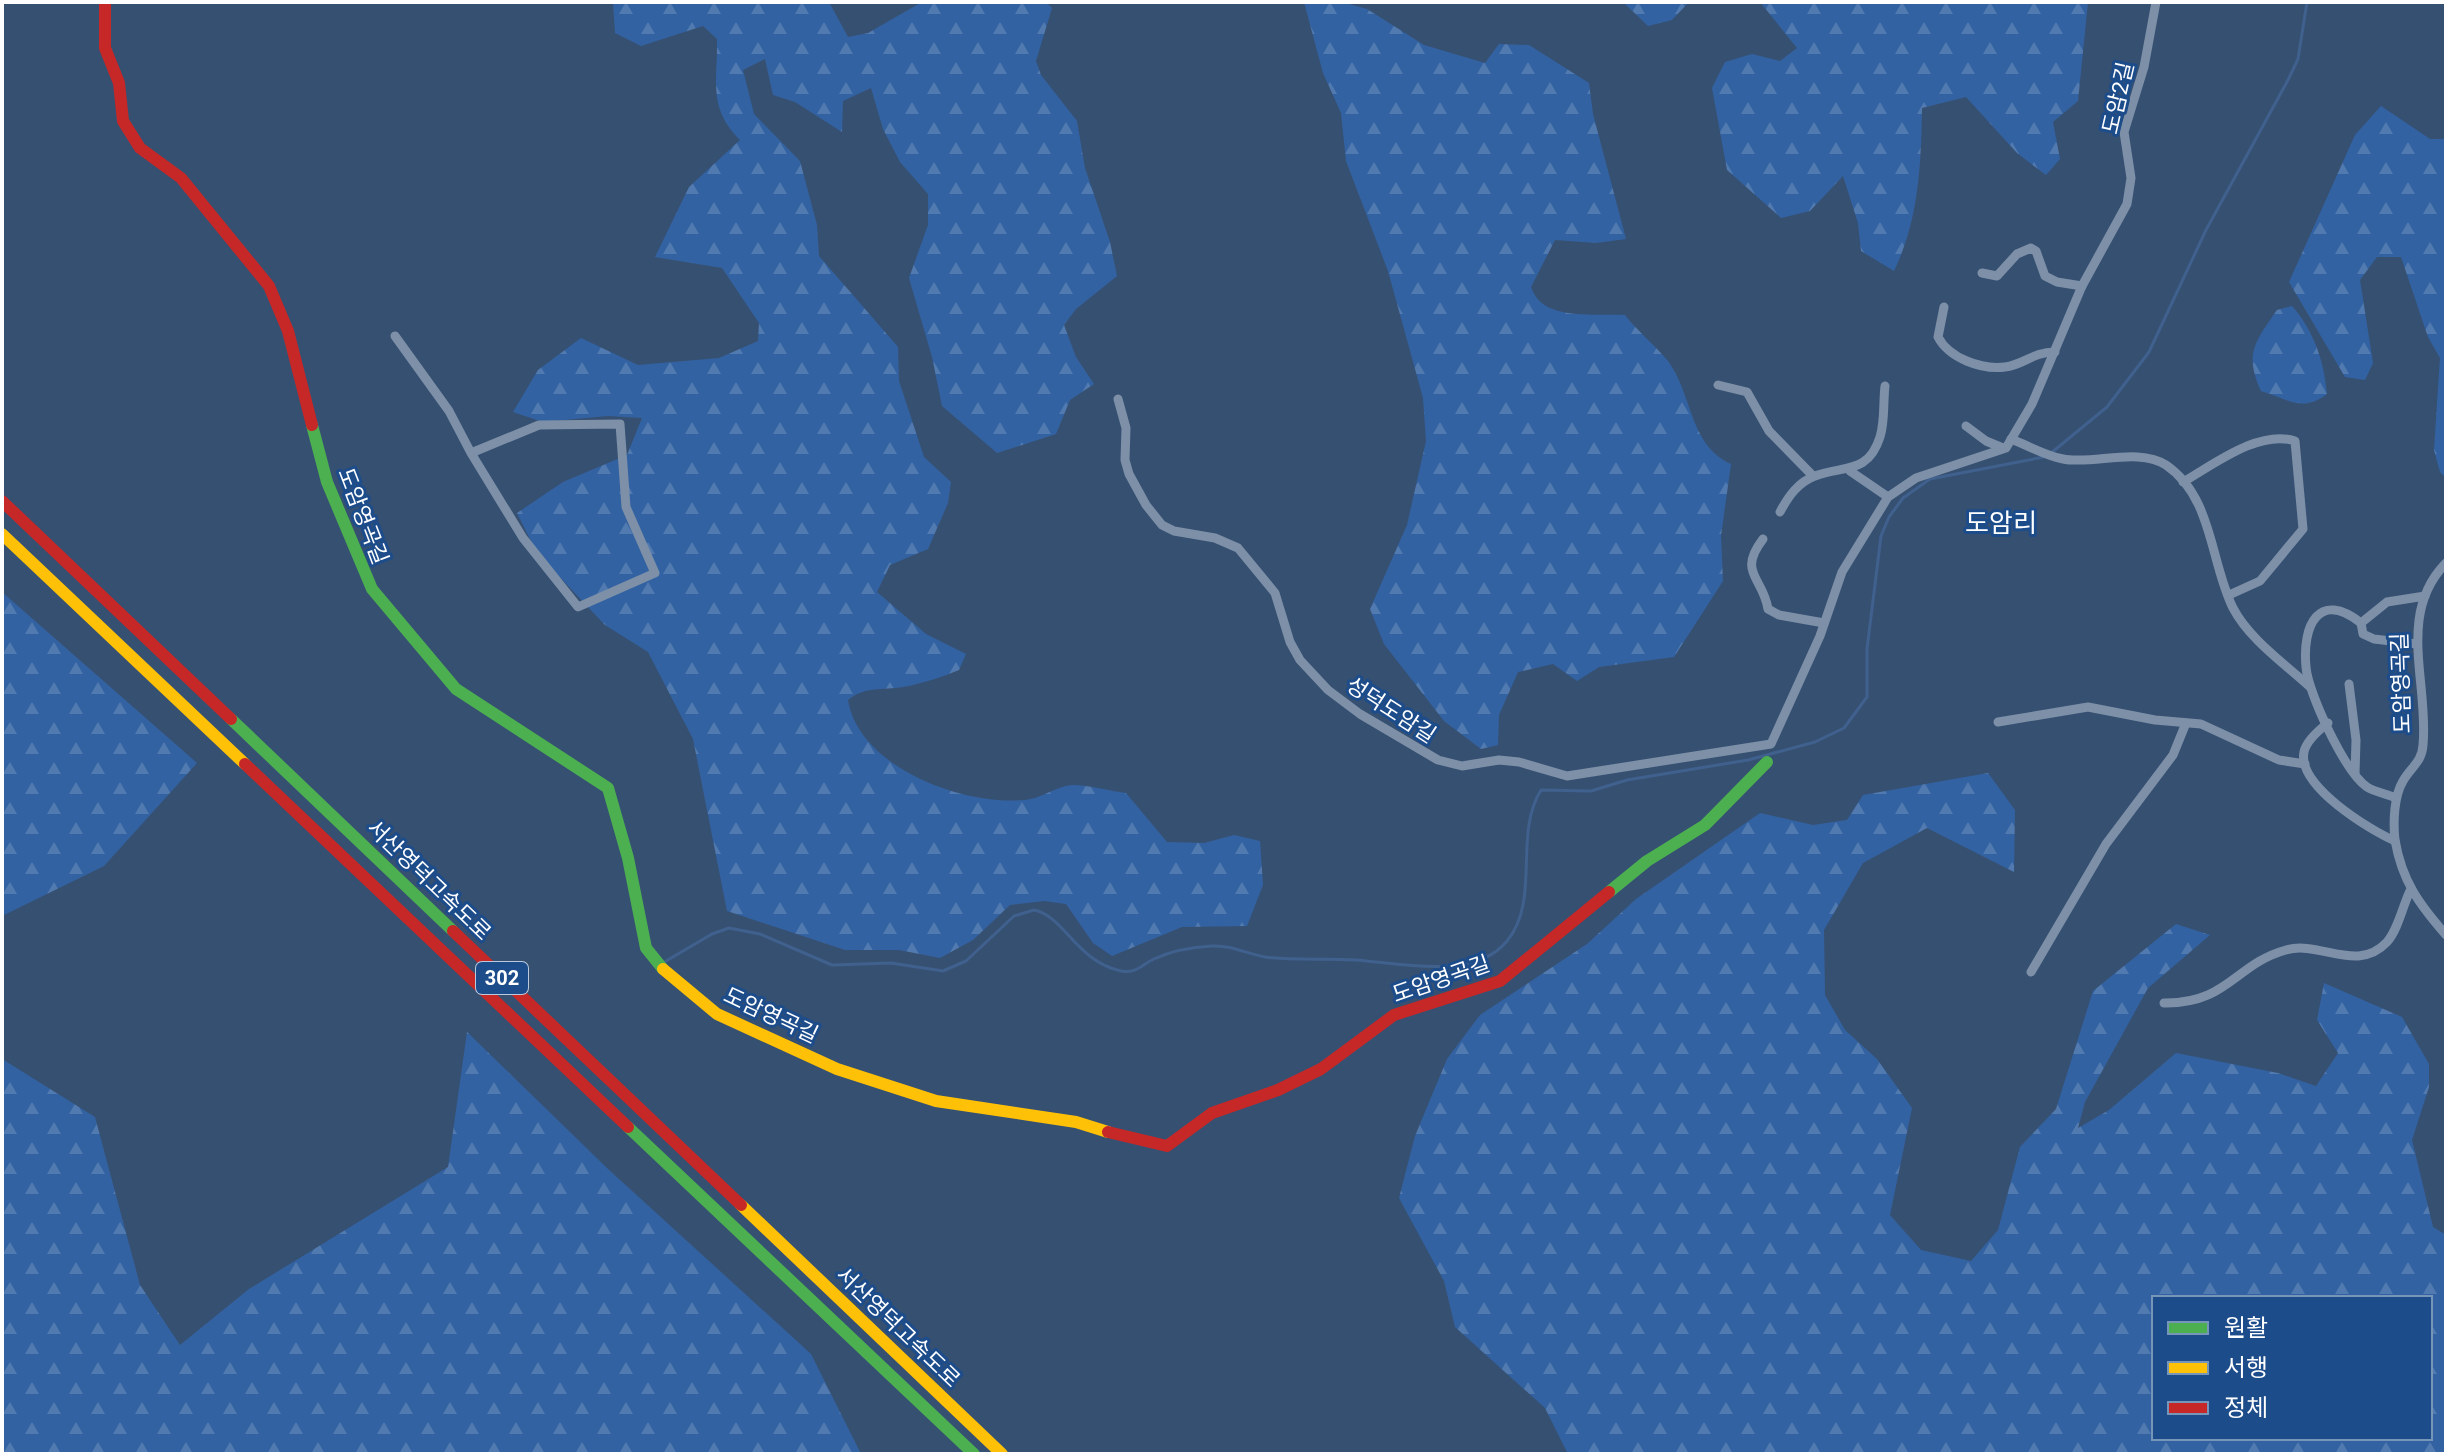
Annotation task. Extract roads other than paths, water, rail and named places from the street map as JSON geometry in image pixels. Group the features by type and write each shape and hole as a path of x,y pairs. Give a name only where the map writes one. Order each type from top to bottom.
{"main road":[{"name":"도암영곡길","path":"105,2 105,48 119,83 123,121 140,148 181,178 269,286 288,331 327,482 372,589 456,689 608,788 628,858 646,948 660,967 734,1023 778,1039 837,1069 936,1101 1076,1122 1143,1143 1167,1146 1212,1113 1278,1090 1321,1069 1394,1015 1483,989 1500,981 1647,861 1705,825 1767,762"},
{"name":"서산영덕고속도로","path":"2,501 1002,1454"},
{"name":"서산영덕고속도로","path":"2,534 974,1454"}],"street":[{"name":"도암2길","path":"2011,439 2032,404 2082,286 2131,191 2124,132 2144,67 2156,2"},
{"path":"1982,273 1997,276 2017,254 2031,248 2036,251 2045,276 2057,282 2082,286"},
{"path":"1944,307 1938,337 1946,351 1957,357 1988,367 2006,367 2038,352 2055,352"},
{"path":"395,336 449,411 471,453 523,538 578,607 655,573 626,507 620,424 539,425 471,453"},
{"path":"1718,385 1747,392 1769,431 1813,476"},
{"path":"1780,512 1790,493 1813,476 1850,471 1874,452 1879,440 1885,386"},
{"name":"성덕도암길","path":"1118,399 1126,428 1125,460 1129,474 1146,505 1162,525 1174,531 1215,538 1238,548 1275,593 1285,629 1300,660 1328,690 1360,714 1438,760 1462,766 1499,760 1519,762 1567,776 1771,744 1824,623"},
{"path":"1966,426 1986,441 2003,448"},
{"path":"2183,482 2233,454 2264,441 2282,437 2295,441 2303,529 2260,581 2229,595"},
{"path":"1763,539 1751,560 1751,571 1766,598 1768,609 1788,617 1824,623 1842,572 1888,497 1916,478 2003,448 2011,439"},
{"name":"도암영곡길","path":"2011,439 2063,459 2136,458 2164,463 2183,482 2208,525 2233,609 2253,634 2310,687 2355,774"},
{"path":"1850,471 1888,497"},
{"name":"도암영곡길","path":"2396,798 2404,778 2421,757 2424,743 2417,644 2425,596 2446,563"},
{"path":"2417,644 2374,639 2363,634 2361,623 2387,602 2425,596"},
{"name":"도암영곡길","path":"2310,687 2306,645 2318,612 2326,608 2342,609 2361,623"},
{"path":"2349,684 2356,740 2355,774 2367,786 2396,798 2395,841 2410,891 2446,935"},
{"path":"1998,722 2088,707 2219,730 2279,760 2305,764"},
{"path":"2031,972 2106,844 2173,755 2186,723"},
{"path":"2328,723 2311,739 2304,753 2305,764 2318,785 2344,813 2369,830 2395,841"},
{"path":"2164,1003 2199,1001 2216,993 2258,962 2288,949 2318,949 2345,957 2372,950 2387,942 2410,891"}],"waterway":[{"path":"2051,453 2107,407 2149,352 2206,230 2298,59 2307,2"},
{"path":"666,961 712,934 729,928 760,934 832,965 891,963 943,971 966,961 1014,916 1034,910 1054,921 1093,958 1126,972 1175,952 1212,946 1288,959 1356,960 1436,967 1476,961 1493,953 1507,941 1517,925 1523,906 1529,827 1541,790 1591,791 1627,780 1748,760 1815,742 1844,728 1867,697 1867,649 1881,536 1889,517 1903,498 1930,479 2044,457"}],"district":[{"name":"도암리","path":"2001,523"}]}
